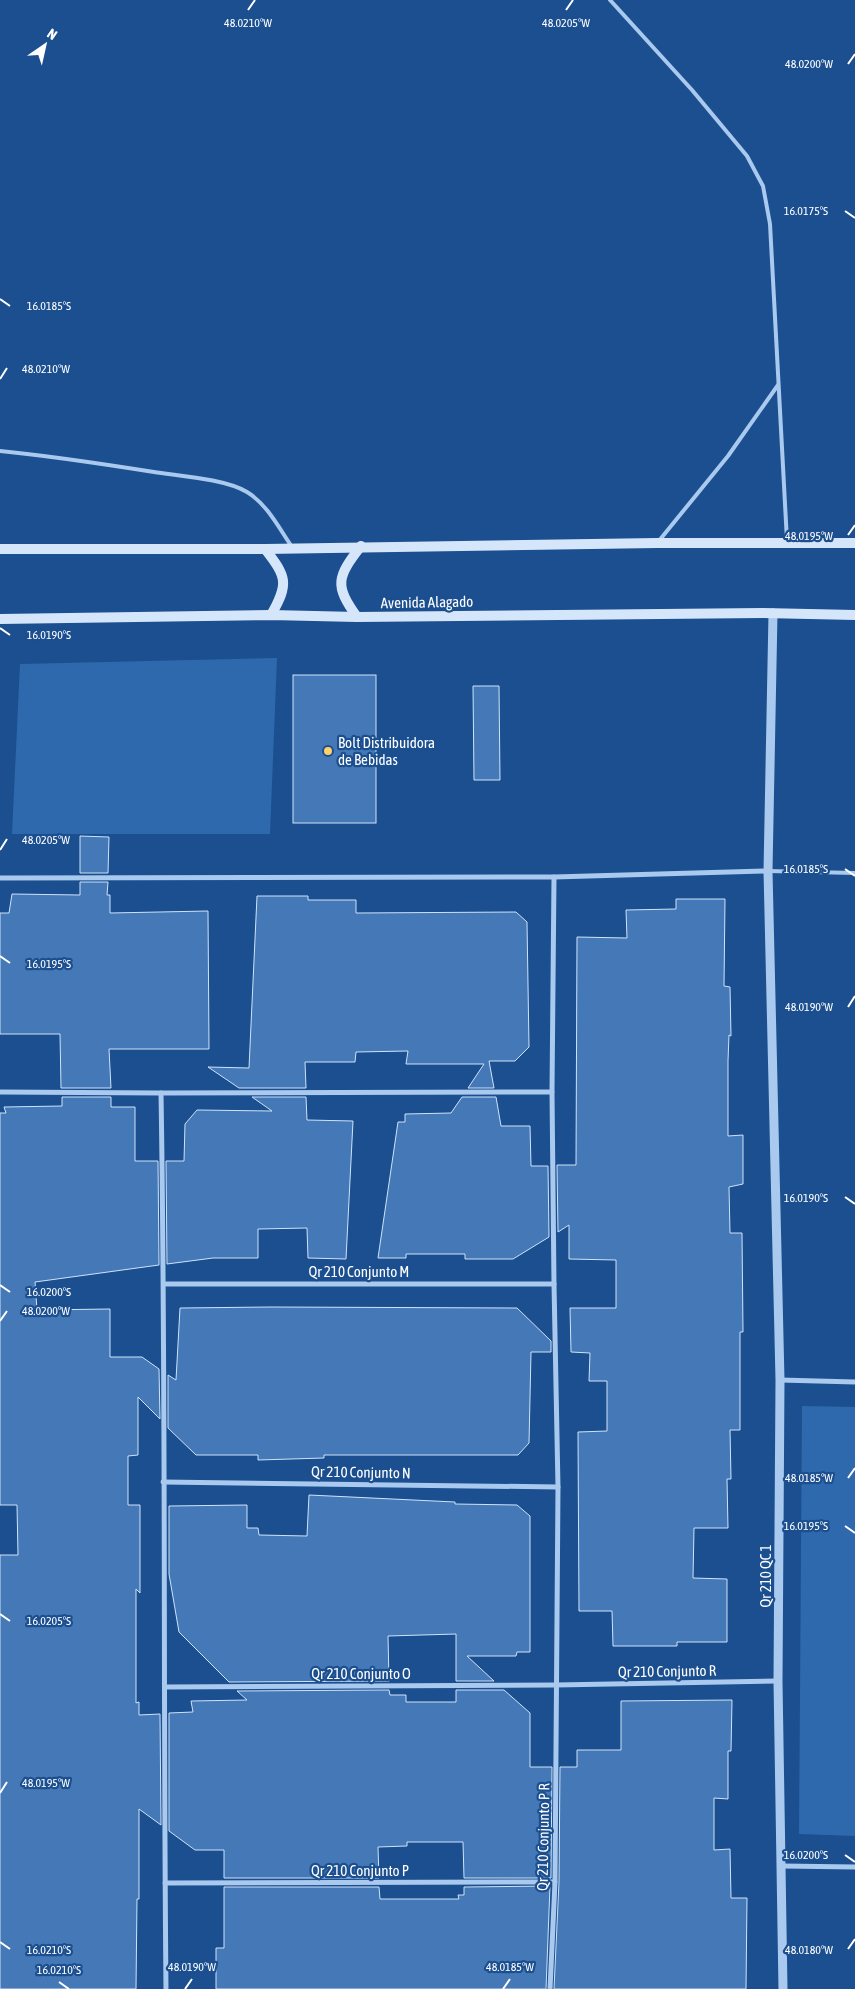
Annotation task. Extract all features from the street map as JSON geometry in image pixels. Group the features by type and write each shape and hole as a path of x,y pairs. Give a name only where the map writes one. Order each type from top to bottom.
{"main road":[{"path":"0,549 265,549 361,546 855,543"},
{"path":"357,617 344,600 341,577 346,566 361,546"},
{"path":"265,549 276,562 284,578 284,589 271,615"},
{"name":"Avenida Alagado","path":"0,619 271,615 357,617 773,613 855,615"}],"street":[{"name":"Qr 210 QC 1","path":"773,613 768,871 780,1380 778,1681 783,1989"},
{"path":"0,878 554,877 768,871"},
{"name":"Qr 210 Conjunto P R","path":"550,1989 555,1882 558,1487 552,1092 554,877"},
{"path":"0,1092 552,1092"},
{"path":"161,1093 165,1284 163,1482 166,1687 166,1989"},
{"name":"Qr 210 Conjunto M","path":"165,1284 554,1284"},
{"path":"780,1380 855,1382"},
{"name":"Qr 210 Conjunto N","path":"163,1482 558,1487"},
{"name":"Qr 210 Conjunto R","path":"556,1685 778,1681"},
{"name":"Qr 210 Conjunto O","path":"166,1687 556,1685"},
{"path":"782,1866 855,1867"},
{"name":"Qr 210 Conjunto P","path":"165,1883 555,1882"}],"lane":[{"path":"610,0 692,90 747,156 763,186 770,224 787,542"},
{"path":"657,543 728,456 778,385"},
{"path":"0,452 32,454 193,478 232,486 246,492 262,504 292,548"},
{"path":"768,871 855,873"}],"shaded area":[{"path":"277,658 270,834 12,834 20,664"},
{"path":"802,1406 855,1407 855,1836 799,1834"}],"building":[{"path":"293,675 376,675 376,823 293,823"},
{"path":"473,686 499,686 500,780 474,780"},
{"path":"80,836 109,837 108,873 80,873"},
{"path":"80,882 108,882 107,895 110,895 110,913 208,911 209,1049 109,1049 111,1088 61,1088 60,1034 0,1034 0,913 9,913 12,894 80,895"},
{"path":"257,896 308,896 308,900 356,900 356,913 516,912 527,922 529,1047 515,1061 489,1061 494,1088 468,1088 484,1064 406,1064 408,1051 356,1052 355,1062 305,1062 306,1088 239,1088 208,1067 249,1068"},
{"path":"676,899 725,899 724,986 730,987 731,1036 729,1035 728,1061 728,1136 743,1135 743,1184 729,1187 730,1233 742,1233 743,1332 740,1332 740,1430 730,1430 731,1479 727,1479 728,1528 694,1528 693,1578 727,1579 727,1642 677,1642 677,1646 613,1646 612,1611 579,1611 578,1432 607,1431 607,1381 589,1381 590,1353 571,1352 570,1308 616,1308 616,1260 569,1259 569,1225 558,1232 557,1165 576,1165 577,937 627,938 626,910 676,909"},
{"path":"62,1097 111,1097 111,1107 135,1107 135,1161 158,1161 159,1265 35,1282 37,1310 110,1309 110,1357 142,1357 159,1369 160,1419 138,1397 138,1455 128,1456 128,1505 140,1505 140,1593 136,1589 136,1703 139,1702 139,1715 160,1714 161,1825 139,1809 136,1989 0,1989 0,1555 18,1555 17,1505 0,1505 0,1113 6,1113 4,1107 62,1106"},
{"path":"252,1097 306,1097 307,1120 353,1121 346,1259 308,1258 307,1228 258,1229 258,1258 213,1258 167,1264 166,1161 184,1161 185,1124 197,1110 272,1111"},
{"path":"462,1097 496,1097 501,1126 530,1126 531,1166 548,1166 549,1237 513,1259 465,1259 465,1254 406,1254 406,1258 378,1258 398,1122 405,1122 405,1114 451,1113"},
{"path":"180,1308 517,1308 551,1341 551,1352 531,1352 529,1443 518,1455 324,1455 324,1458 258,1460 258,1455 196,1455 168,1428 168,1375 176,1380"},
{"path":"309,1495 455,1502 455,1504 517,1505 530,1516 530,1652 517,1652 516,1656 467,1656 494,1681 456,1681 456,1634 388,1636 389,1681 229,1682 179,1632 169,1574 169,1506 247,1505 247,1528 258,1528 259,1535 307,1536"},
{"path":"389,1690 390,1695 406,1695 406,1702 456,1702 456,1690 504,1690 530,1713 530,1767 552,1767 551,1878 464,1878 463,1842 407,1842 407,1846 378,1847 379,1878 224,1878 224,1850 195,1850 169,1831 169,1713 193,1712 191,1701 247,1700 237,1691"},
{"path":"732,1700 731,1751 728,1751 728,1799 714,1798 714,1850 730,1849 731,1898 747,1898 746,1989 554,1989 559,1882 560,1767 577,1767 577,1750 621,1750 621,1701"},
{"path":"550,1886 546,1989 216,1989 216,1948 224,1948 224,1887 379,1887 380,1899 459,1899 458,1895 464,1895 464,1887"}],"place":[{"name":"Bolt Distribuidora de Bebidas","path":"328,751"}]}
